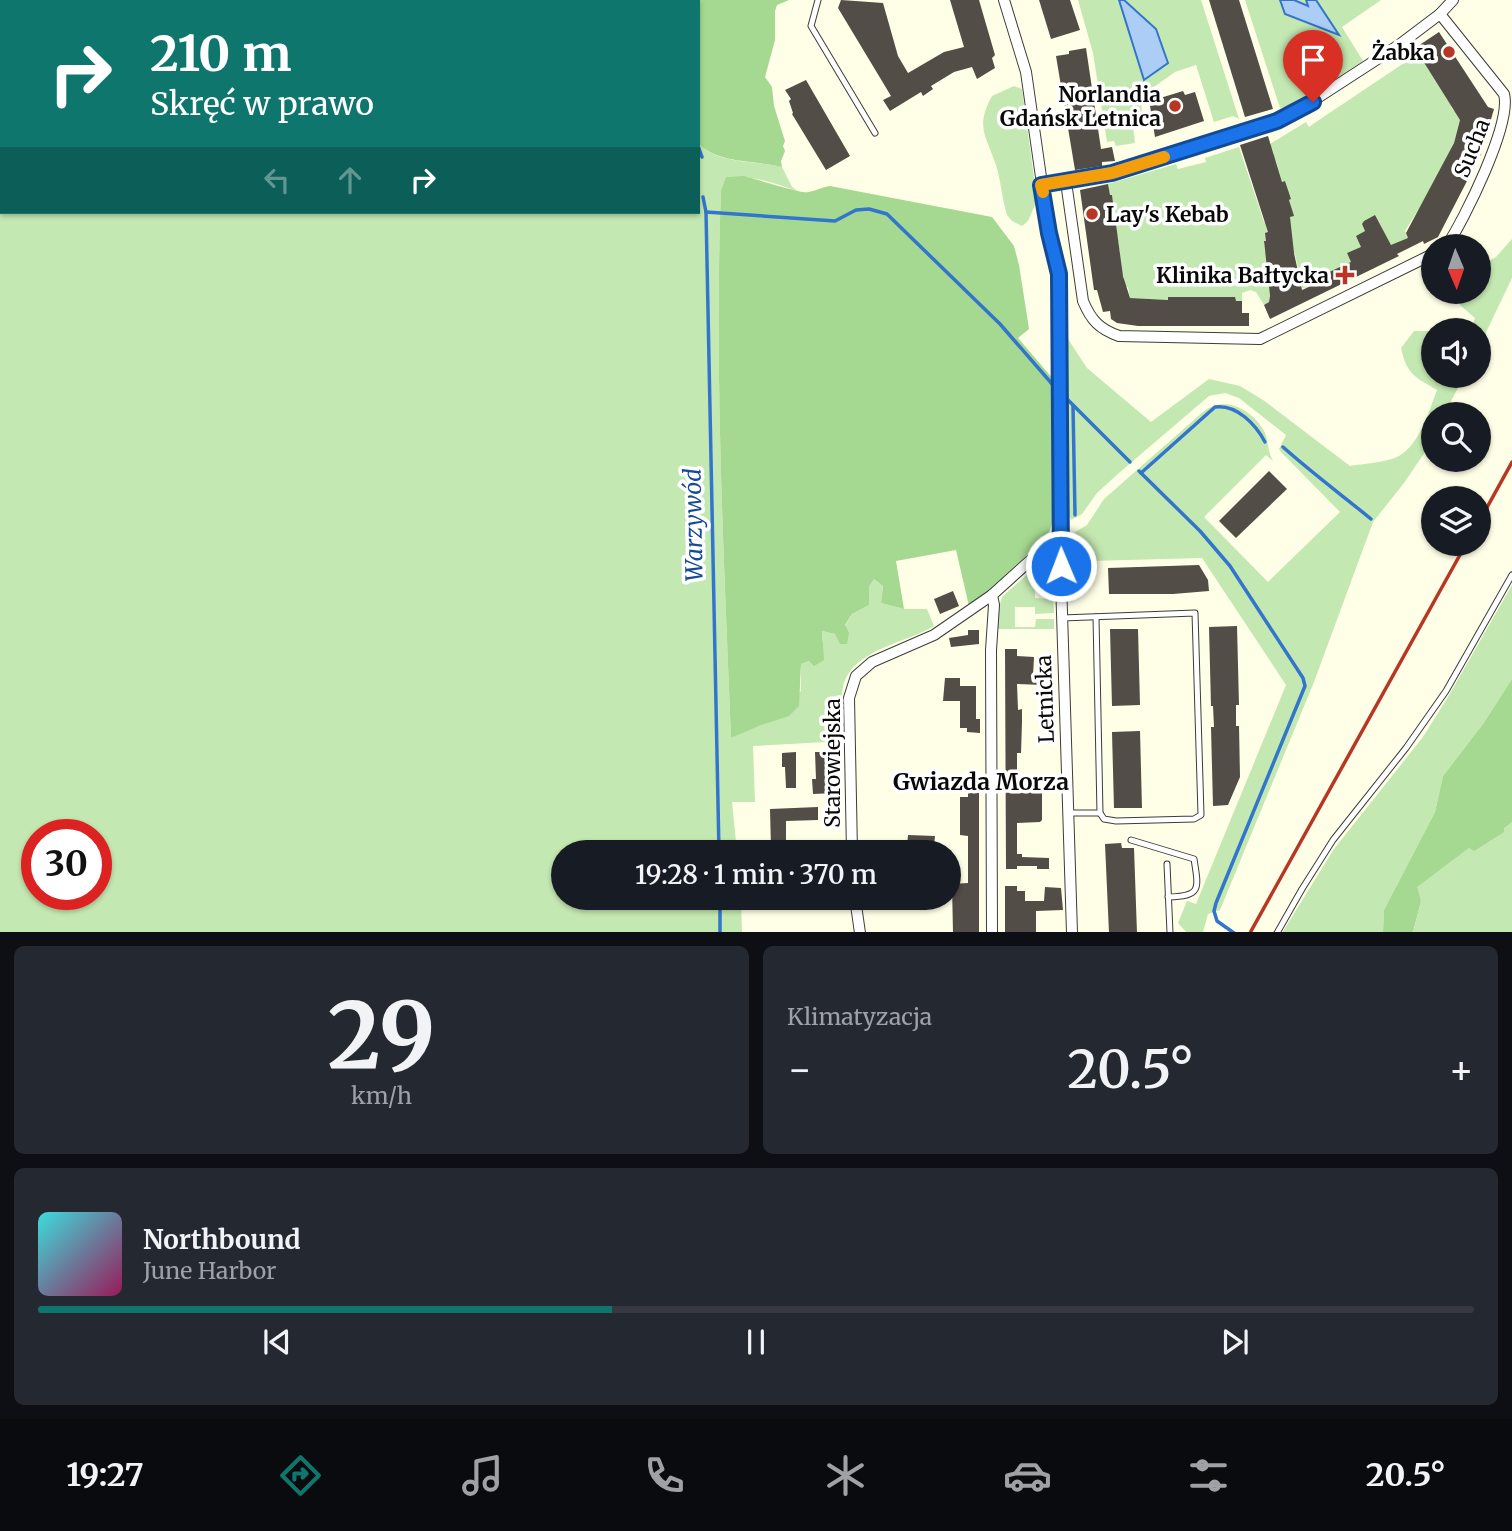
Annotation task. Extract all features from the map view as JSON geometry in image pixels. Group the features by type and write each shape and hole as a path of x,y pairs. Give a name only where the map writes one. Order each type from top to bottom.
{"street":[{"path":"1004,0 1026,72 1041,185 1059,274 1060,549"},
{"path":"1041,185 1112,173 1291,115 1440,14 1453,0"},
{"name":"Sucha","path":"1440,14 1504,94 1507,107 1490,162 1453,234"},
{"path":"1066,182 1083,301 1090,317 1102,329 1119,336 1260,339 1421,260"},
{"name":"Starowiejska","path":"852,840 849,698 856,676 873,662 934,635 992,595 1043,549 1060,549"},
{"name":"Letnicka","path":"1060,549 1072,932"},
{"path":"992,595 992,932"},
{"path":"857,910 860,932"}],"lane":[{"path":"818,0 811,26 875,133"},
{"path":"1278,932 1333,840 1442,698 1512,575"},
{"path":"1062,618 1195,613 1199,818 1122,821 1104,819 1100,813 1096,617"},
{"path":"1067,813 1100,813"},
{"path":"1131,840 1194,859 1195,892 1190,896 1168,897"},
{"path":"1167,864 1170,932"}],"green space":[{"path":"700,0 789,0 777,5 775,11 775,40 765,77 772,87 774,106 785,141 782,167 726,158 700,145"},
{"path":"1078,0 1201,0 1239,119 1233,116 1214,122 1196,65 1175,72 1141,96 1142,116 1132,118 1135,143 1116,146 1114,141 1107,142 1093,53"},
{"path":"1245,0 1381,0 1342,27 1363,61 1296,104 1280,108"},
{"path":"1419,53 1448,96 1446,98 1453,105 1451,107 1454,111 1457,109 1457,115 1463,119 1459,123 1454,143 1425,199 1405,231 1412,246 1391,245 1374,216 1362,224 1365,231 1356,236 1362,248 1347,253 1352,264 1329,272 1332,278 1302,288 1295,254 1274,232 1266,233 1264,241 1265,252 1268,253 1266,263 1269,263 1267,268 1271,295 1269,302 1264,305 1256,292 1250,290 1242,293 1242,301 1235,301 1235,297 1223,300 1222,297 1199,300 1198,297 1190,300 1189,297 1168,297 1168,300 1130,298 1128,287 1124,287 1124,276 1121,276 1120,250 1116,245 1119,244 1113,222 1116,221 1113,221 1112,217 1115,216 1108,184 1176,164 1178,169 1206,162 1205,158 1239,147 1264,222 1293,216 1289,200 1291,199 1285,189 1285,181 1282,182 1276,161 1271,156 1274,154 1270,144 1306,122 1309,127"},
{"path":"1014,86 1022,89 1037,200 1028,221 1022,226 1007,215 998,171 983,124 992,96"},
{"path":"700,145 726,158 782,167 792,187 799,192 745,177 726,177 721,190 719,396 731,738 761,724 801,691 801,664 809,661 823,641 822,631 835,634 845,626 852,614 869,605 869,587 874,579 883,586 881,603 904,609 927,609 934,626 868,656 848,674 841,700 844,741 753,746 755,802 732,802 736,840 551,840 551,910 741,910 742,932 0,932 0,214 700,214"},
{"path":"743,176 804,192 830,186 992,217 1014,246 1019,265 1029,329 1018,338 1054,380 1056,482 1053,521 1049,532 1003,579 969,606 956,550 896,561 904,609 881,603 883,586 874,579 869,587 869,605 852,614 845,625 849,633 847,644 840,644 835,634 822,631 824,660 814,666 809,661 801,664 799,706 789,716 731,738 721,464 719,259 721,190 726,177"},
{"path":"1512,239 1512,278 1491,322 1491,318 1475,318 1460,304 1491,304 1491,260"},
{"path":"1414,331 1421,331 1421,380 1409,370 1401,348"},
{"path":"1068,339 1087,368 1151,422 1209,379 1240,386 1263,400 1350,466 1395,458 1413,444 1421,430 1421,458 1373,522 1314,682 1220,910 1208,914 1203,932 1186,932 1178,923 1187,901 1196,904 1286,685 1202,558 1090,561 1090,580 1077,580 1068,570 1068,538 1087,525 1104,499 1203,412 1211,407 1227,404 1244,410 1258,422 1265,433 1273,461 1266,455 1204,517 1268,582 1340,512 1281,452 1279,449 1286,435 1239,398 1225,393 1209,396 1120,472 1097,493 1082,514 1071,520 1066,509"},
{"path":"1434,388 1458,388 1451,402 1432,402 1437,390"},
{"path":"1042,561 1051,563 1053,576 1035,577 1035,598 1051,599 1053,596 1054,613 1035,614 1035,607 1015,607 1015,627 1035,627 1036,619 1054,619 1054,629 998,629 998,611 1002,597"},
{"path":"1512,585 1512,679 1483,724 1443,776 1435,812 1384,910 1383,932 1283,932 1334,849 1423,737"},
{"path":"1512,679 1512,822 1504,828 1504,832 1474,851 1469,848 1417,887 1421,901 1413,932 1383,932 1384,910 1435,812 1443,776 1483,724"},
{"path":"1512,822 1512,932 1413,932 1421,901 1416,887 1469,848"}],"water":[{"path":"1119,0 1124,0 1156,29 1168,63 1144,80"},
{"path":"1280,0 1294,0 1308,6 1306,0 1316,0 1339,35 1285,14"}],"building":[{"path":"841,0 883,3 898,56 908,73 944,52 964,47 950,0 979,0 995,55 992,58 995,68 977,79 972,67 954,72 931,86 933,89 923,96 921,92 890,111 883,100 891,96 838,8"},
{"path":"1039,0 1070,0 1080,30 1051,39"},
{"path":"1209,0 1239,0 1273,109 1245,117"},
{"path":"1439,32 1488,107 1494,109 1481,154 1440,234 1421,234 1421,242 1397,254 1399,256 1270,319 1264,305 1269,302 1270,295 1264,241 1265,233 1268,232 1240,145 1268,136 1282,182 1285,181 1291,199 1294,253 1302,290 1331,277 1329,272 1351,262 1347,253 1361,247 1356,236 1365,231 1362,224 1364,221 1375,215 1391,245 1408,238 1406,233 1454,143 1460,120 1415,48"},
{"path":"1086,48 1101,149 1112,147 1115,161 1075,170 1056,56"},
{"path":"806,80 850,156 826,170 792,114 789,101 791,99 785,90"},
{"path":"1183,91 1185,95 1195,92 1204,121 1155,137 1150,106 1158,104 1157,99"},
{"path":"1108,184 1112,195 1123,276 1130,298 1168,300 1168,297 1235,297 1236,301 1242,301 1242,313 1249,313 1249,326 1138,326 1117,323 1111,319 1110,311 1103,312 1097,290 1094,290 1080,190"},
{"path":"1269,471 1287,489 1236,538 1219,521"},
{"path":"1199,565 1208,580 1209,591 1109,594 1108,568"},
{"path":"953,591 959,606 940,614 934,599"},
{"path":"1237,626 1239,705 1236,705 1236,726 1239,726 1240,777 1228,805 1213,806 1211,727 1214,727 1209,627"},
{"path":"1110,629 1138,629 1140,705 1112,706"},
{"path":"968,630 979,630 979,644 951,647 949,638 968,635"},
{"path":"1005,649 1017,649 1017,656 1034,657 1033,676 1054,676 1055,704 1045,705 1044,685 1017,684 1018,710 1022,709 1022,722 1021,753 1017,753 1017,787 1042,790 1042,820 1017,823 1017,854 1022,854 1022,857 1049,858 1049,869 1017,866 1017,869 1006,869"},
{"path":"945,678 960,678 960,686 976,686 976,719 980,719 980,733 967,732 967,728 960,728 960,701 943,701"},
{"path":"1140,731 1142,808 1114,808 1112,732"},
{"path":"796,752 796,788 786,788 782,753"},
{"path":"815,752 834,752 836,793 813,794 812,779 816,779"},
{"path":"968,791 979,791 979,932 953,932 953,910 961,910 961,883 968,883 968,836 960,835 960,797 968,797"},
{"path":"818,807 818,820 786,821 786,840 771,840 770,809"},
{"path":"908,835 935,836 935,840 908,840"},
{"path":"1121,843 1122,848 1134,848 1137,932 1109,932 1105,844"},
{"path":"1005,886 1017,886 1017,891 1025,891 1025,901 1044,901 1045,887 1061,888 1063,910 1036,911 1036,932 1005,932"}],"waterway":[{"name":"Warzywód","path":"700,152 702,157"},
{"name":"Warzywód","path":"703,197 706,212 719,840"},
{"path":"706,212 835,221 856,210 869,209 887,214 1000,324 1053,385"},
{"path":"1068,400 1130,462"},
{"path":"1073,406 1075,515"},
{"path":"1141,473 1215,407 1238,412 1265,442"},
{"path":"1283,447 1371,519"},
{"path":"1139,471 1200,531 1230,566 1303,678 1305,686 1216,903 1214,911 1217,921 1233,932"},
{"name":"Warzywód","path":"720,910 720,932"}],"railway":[{"path":"1491,500 1512,462"},
{"path":"1251,932 1459,556"}],"slow traffic":[{"path":"1043,192 1041,185 1112,173 1164,157"}],"place":[{"name":"Żabka","path":"1449,52"},
{"name":"Norlandia Gdańsk Letnica","path":"1175,106"},
{"name":"Lay's Kebab","path":"1092,214"},
{"name":"Klinika Bałtycka","path":"1345,275"}],"district":[{"name":"Gwiazda Morza","path":"981,781"}],"route":[{"path":"1061,566 1059,274 1041,185 1112,173 1277,121 1313,102"}]}
